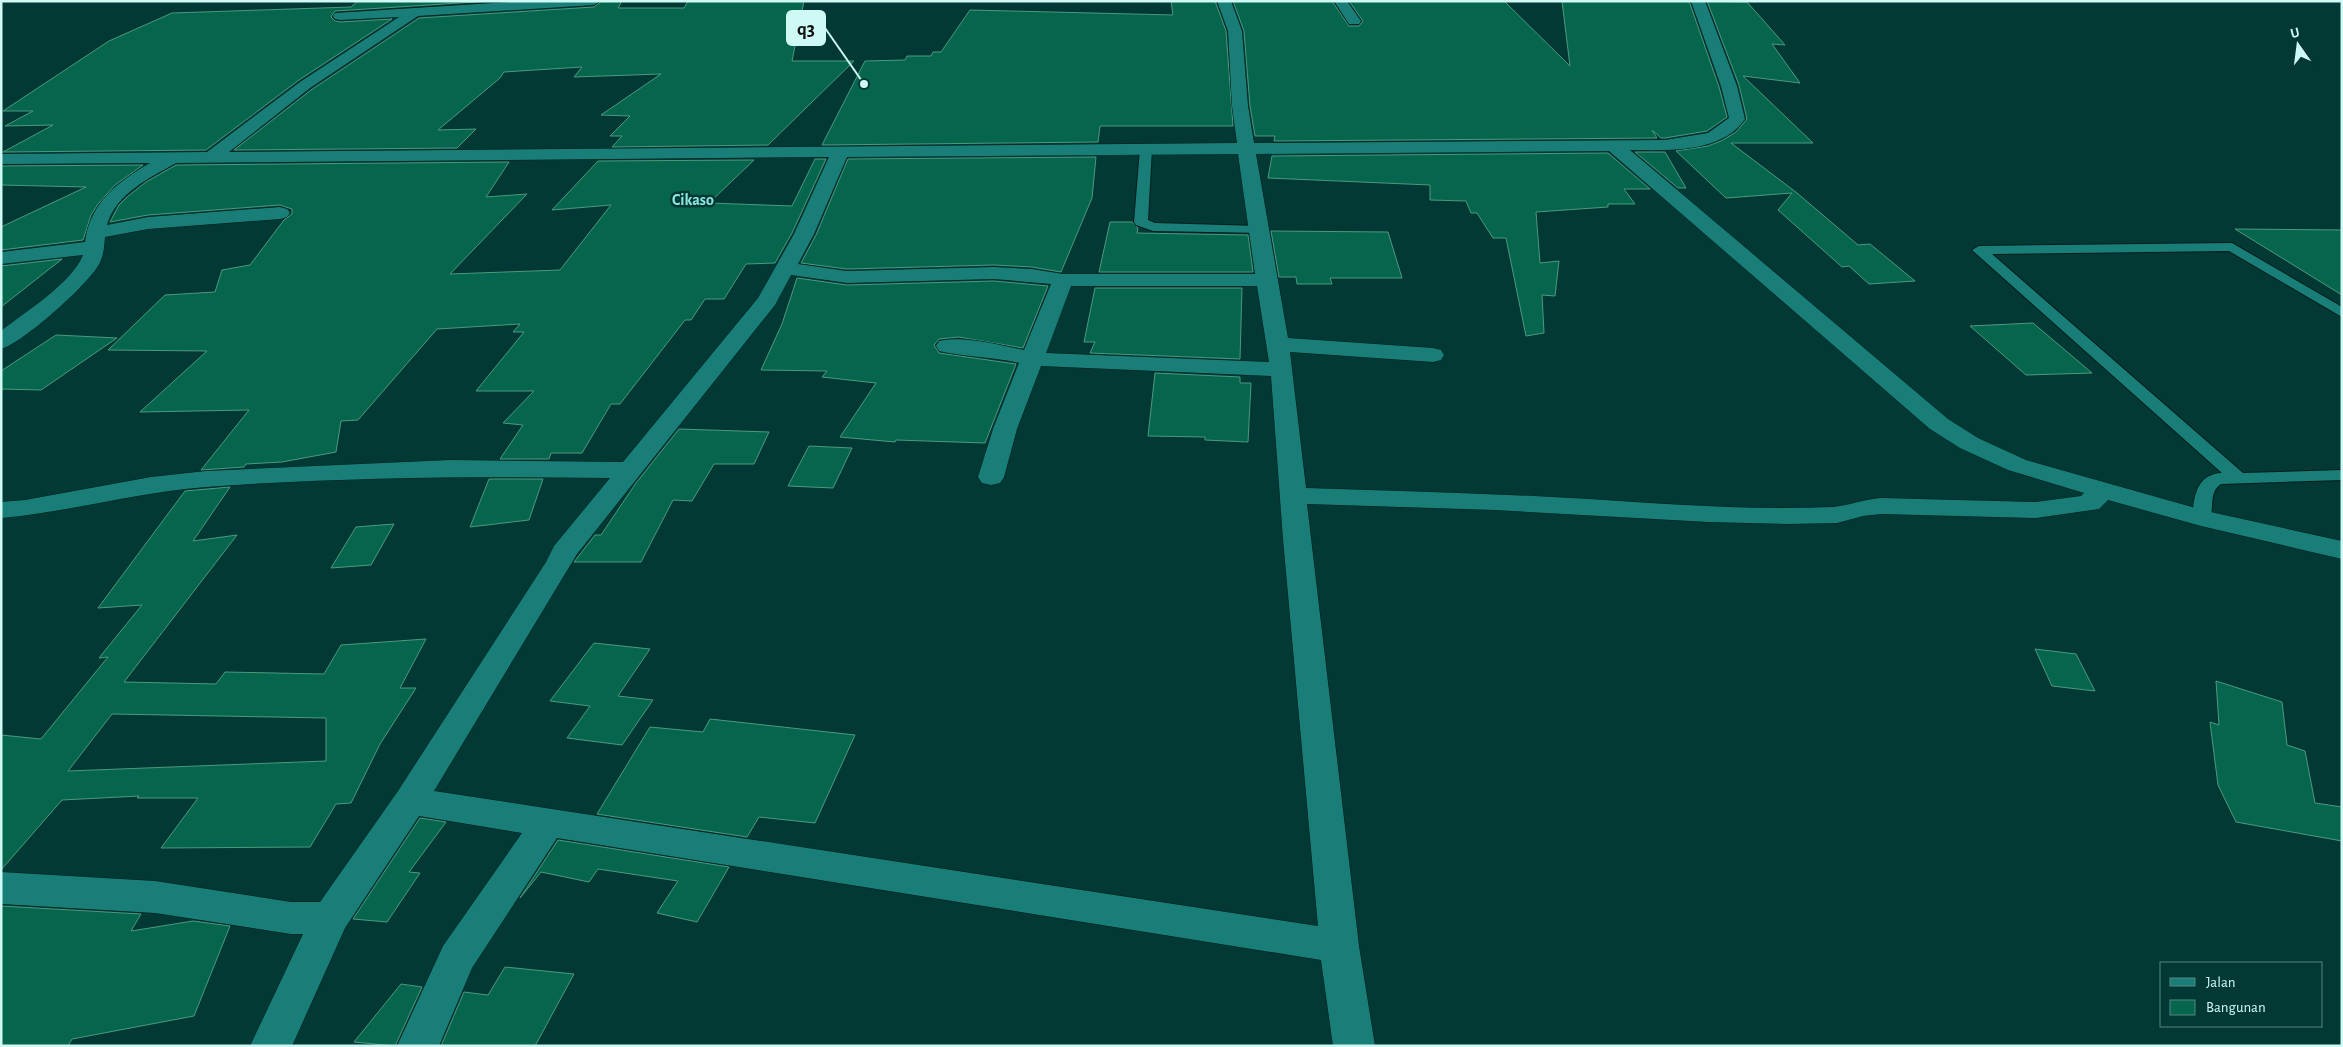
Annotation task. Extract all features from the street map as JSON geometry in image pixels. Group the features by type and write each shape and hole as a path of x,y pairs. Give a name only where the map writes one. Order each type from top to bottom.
{"street":[{"path":"340,16 594,1"},
{"path":"1224,1 1235,31 1236,68 1246,148 1280,357 1339,946 1354,1046"},
{"path":"1340,1 1354,21"},
{"path":"1,158 1246,148 1615,148 1696,142 1730,128 1737,119 1729,86 1698,1"},
{"path":"213,156 306,85 415,12"},
{"path":"1615,148 1939,424 1989,454 2017,465 2202,518 2342,550"},
{"path":"271,1046 330,918 410,800 560,562 564,552 767,300 804,234 840,152"},
{"path":"1,342 71,283 86,267 96,240 99,220 111,198 173,157"},
{"path":"1,258 96,240 148,223 280,213"},
{"path":"785,268 847,277 927,273 994,273 1032,275 1063,280 1267,280"},
{"path":"991,477 1005,429 1063,280"},
{"path":"947,346 995,351 1033,359 1433,356"},
{"path":"1,510 25,508 151,485 206,479 450,468 629,470"},
{"path":"1293,496 1495,502 1708,514 1787,516 1837,515 1861,508 1881,506 2043,510 2089,503 2102,490"},
{"path":"410,800 1339,946"},
{"path":"418,1046 457,958 549,822"},
{"path":"1,888 155,897 292,918 330,918"}],"lane":[{"path":"1146,149 1141,222 1153,227 1259,230"},
{"path":"2237,477 1979,250 2232,247 2342,313"},
{"path":"2202,518 2204,493 2211,481 2237,477 2342,475"}],"building":[{"path":"358,1 491,1 335,11 331,17 335,21 340,22 392,19 299,80 206,150 3,152 53,125 5,126 33,111 3,111 109,41 172,13 351,7"},
{"path":"602,1 622,1 618,8 684,8 688,1 804,1 792,61 854,61 768,145 612,147 622,136 610,136 630,116 601,115 661,74 574,77 582,67 504,72 500,78 438,130 476,129 457,148 234,150 311,90 419,18 594,7"},
{"path":"1171,1 1215,1 1226,31 1233,126 1100,126 1098,142 822,145 865,61 905,60 907,56 931,56 933,52 941,52 970,10 1173,15"},
{"path":"1233,1 1332,1 1349,26 1359,26 1363,21 1349,1 1504,1 1570,66 1562,1 1689,1 1719,87 1727,117 1707,131 1665,138 1661,138 1652,130 1657,138 1274,141 1275,136 1255,136 1250,106 1244,31"},
{"path":"1707,1 1747,2 1785,45 1772,44 1800,83 1743,76 1813,143 1731,143 1797,193 1858,245 1870,244 1915,281 1869,284 1849,266 1842,267 1778,210 1792,193 1726,198 1676,151 1708,146 1723,140 1736,132 1747,119 1739,85"},
{"path":"1635,152 1665,152 1686,188 1678,188"},
{"path":"1608,153 1650,189 1624,189 1635,204 1608,204 1608,207 1536,212 1540,263 1559,261 1555,296 1542,295 1544,333 1526,336 1506,238 1493,238 1477,213 1471,213 1466,201 1430,200 1430,185 1268,178 1272,156"},
{"path":"1096,157 1092,198 1061,272 1032,267 994,265 847,269 801,263 816,235 848,159"},
{"path":"815,159 826,159 792,233 775,263 746,264 724,299 705,299 691,320 685,320 620,404 611,404 582,453 551,453 549,459 500,459 523,425 503,423 534,391 476,391 524,332 513,332 520,324 437,329 358,420 341,421 336,452 282,462 246,464 244,467 201,470 249,410 140,412 207,351 108,350 165,295 215,292 222,270 250,265 284,220 292,214 292,209 280,205 148,215 110,222 119,205 127,197 146,182 176,165 509,162 486,197 527,194 450,274 560,270 611,205 552,210 598,161 754,160 709,203 792,206"},
{"path":"143,165 115,185 98,204 91,215 83,240 1,250 1,227 86,187 1,185 1,166"},
{"path":"1110,222 1132,222 1138,228 1137,233 1248,235 1253,272 1099,272"},
{"path":"2235,229 2342,230 2342,295"},
{"path":"1271,231 1388,232 1402,278 1330,278 1332,284 1297,284 1296,277 1279,277"},
{"path":"62,259 1,307 1,266"},
{"path":"797,278 847,285 994,281 1048,286 1023,348 959,337 939,339 934,345 939,353 1016,364 985,443 896,440 895,442 840,437 876,383 822,377 827,371 761,370 782,324"},
{"path":"1095,288 1242,288 1240,359 1090,353 1095,342 1084,342"},
{"path":"2033,323 2092,373 2026,375 1970,326"},
{"path":"56,335 117,338 41,390 1,389 1,371"},
{"path":"1155,373 1240,377 1240,383 1251,383 1248,442 1205,440 1205,437 1148,436"},
{"path":"679,429 769,432 754,464 714,464 692,501 673,500 641,562 574,562 595,535 601,535 636,483"},
{"path":"809,446 852,448 833,488 788,486"},
{"path":"489,479 543,479 529,520 470,527"},
{"path":"230,487 193,541 237,535 124,682 216,684 225,672 324,674 341,645 426,639 400,688 416,688 380,744 351,803 336,804 310,847 161,848 198,798 137,798 139,796 62,800 1,870 1,735 41,739 108,657 99,658 142,605 98,608 185,491","holes":["112,714 326,718 326,761 68,771"]},
{"path":"394,524 371,565 331,568 356,527"},
{"path":"594,643 650,649 618,696 653,700 622,745 567,738 590,706 550,701"},
{"path":"2035,649 2076,654 2095,691 2052,686"},
{"path":"2216,681 2282,702 2287,745 2305,751 2315,803 2342,807 2342,841 2236,822 2218,785 2210,722 2219,725"},
{"path":"710,719 855,735 815,823 759,817 747,837 597,814 650,727 703,732"},
{"path":"420,818 446,822 409,872 420,873 387,922 353,919"},
{"path":"558,840 729,867 697,922 657,913 678,881 598,869 589,882 541,872 520,898"},
{"path":"1,906 141,914 131,931 193,921 230,926 194,1016 72,1039 68,1046 1,1046"},
{"path":"505,967 574,974 535,1046 441,1046 464,992 488,995"},
{"path":"401,984 422,987 395,1046 354,1042"}],"place":[{"name":"q3","path":"864,84"}],"district":[{"name":"Cikaso","path":"693,199"}]}
